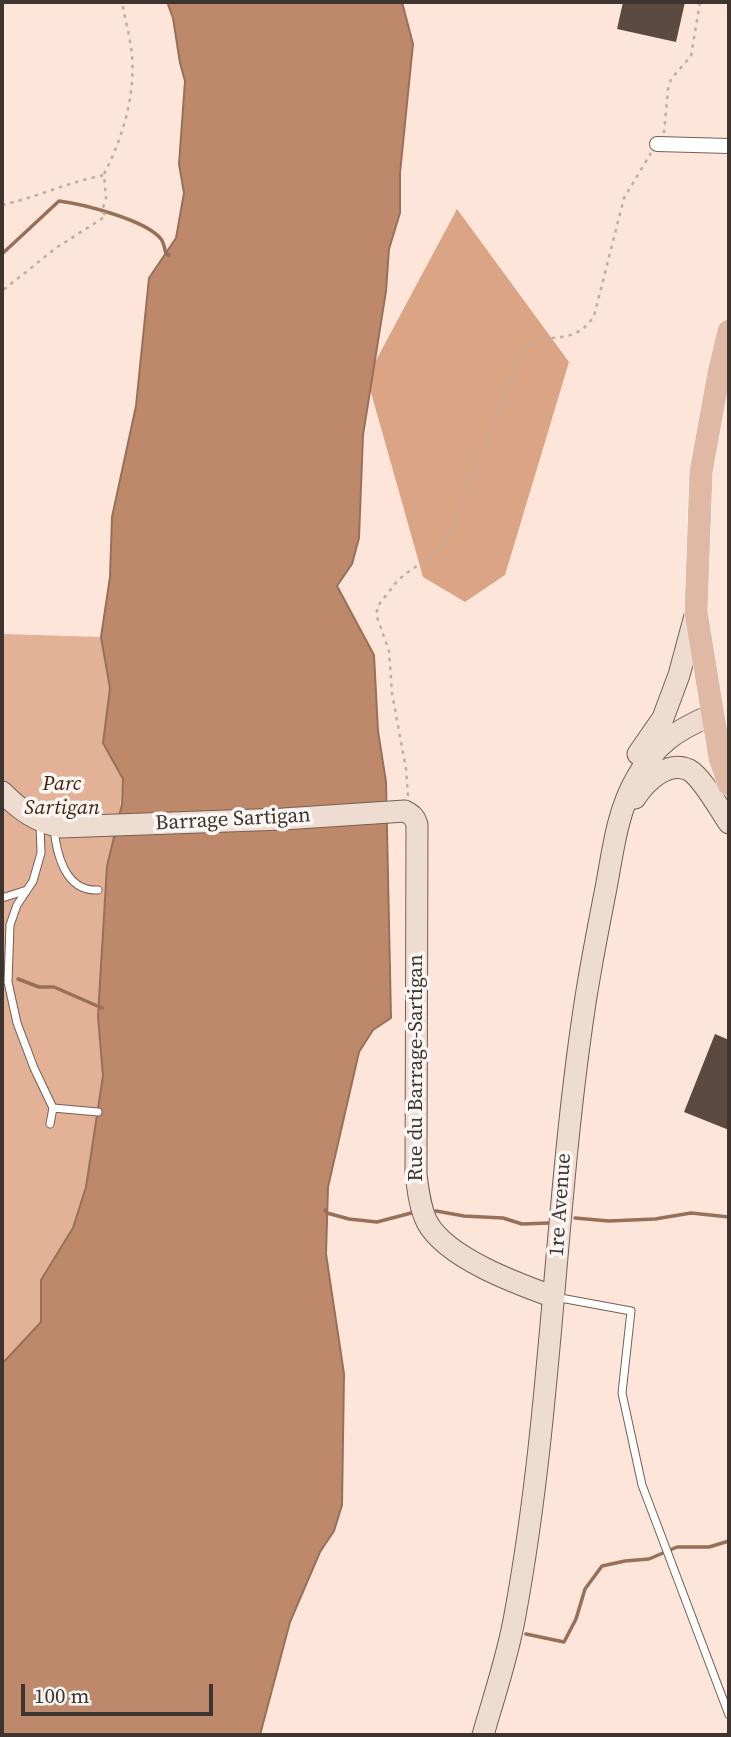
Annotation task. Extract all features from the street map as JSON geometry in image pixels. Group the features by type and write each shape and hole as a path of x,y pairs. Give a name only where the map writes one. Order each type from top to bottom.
{"main road":[{"path":"729,331 724,373 701,472 696,612 720,758 729,784"},
{"path":"618,822 622,788 639,752 663,718 679,675 696,612"},
{"name":"1re Avenue","path":"483,1735 515,1618 537,1469 570,1101 589,973 618,822 635,780 654,751 669,736 712,715"},
{"path":"618,822 642,788 664,771 677,767 691,771 729,823"},
{"path":"2,792 16,807 52,825"},
{"name":"Barrage Sartigan","path":"52,825 269,820 407,812"},
{"name":"Rue du Barrage-Sartigan","path":"407,812 417,825 416,1174 420,1200 428,1224 443,1240 471,1261 503,1278 554,1297"}],"street":[{"path":"657,144 729,146"}],"lane":[{"path":"50,1124 53,1108 17,1023 8,982 10,925 17,905 33,881 52,825"},
{"path":"52,825 56,853 73,884 87,891 98,890"},
{"path":"2,898 27,890"},
{"path":"53,1108 98,1112"},
{"path":"554,1297 631,1311 622,1393 642,1485 729,1715"}],"path":[{"path":"2,290 56,248 106,216 102,211 106,198 104,175 117,150 130,110 132,55 122,2"},
{"path":"407,812 406,769 389,651 377,617 377,607 398,580 435,555 447,538 526,345 535,340 560,339 572,335 588,325 594,316 624,198 666,129 668,89 671,79 691,56 700,2"},
{"path":"2,205 37,197 75,181 104,175"}],"green space":[{"name":"Parc Sartigan","path":"2,634 101,637 110,688 103,743 123,779 99,1006 103,1076 86,1187 73,1228 41,1280 41,1322 2,1364"}],"shaded area":[{"path":"167,2 402,2 413,44 400,173 400,213 389,249 386,291 363,435 359,538 352,564 337,586 374,655 378,731 386,782 391,1018 373,1030 359,1052 328,1187 326,1254 344,1374 342,1505 334,1531 320,1552 290,1622 260,1735 2,1735 2,1364 41,1322 41,1280 73,1228 86,1187 103,1076 98,1016 107,866 122,804 123,779 103,743 110,688 101,637 110,577 112,517 136,406 149,278 176,238 184,193 179,164 185,81 173,18"},
{"path":"457,209 569,362 505,575 465,602 423,577 370,389 374,364"}],"building":[{"path":"623,2 685,2 676,42 617,29"},
{"path":"715,1034 729,1040 729,1130 684,1112"}],"waterway":[{"path":"2,254 59,201 98,209 142,225 161,239 166,254 169,255"},
{"path":"18,979 39,987 54,987 102,1008"},
{"path":"325,1210 327,1213 349,1219 377,1222 415,1212"},
{"path":"436,1211 503,1218 522,1224 549,1223"},
{"path":"575,1218 609,1221 655,1219 691,1213 729,1217"},
{"path":"526,1634 564,1642 576,1619 585,1589 602,1566 649,1559 677,1547 709,1547 729,1541"}]}
